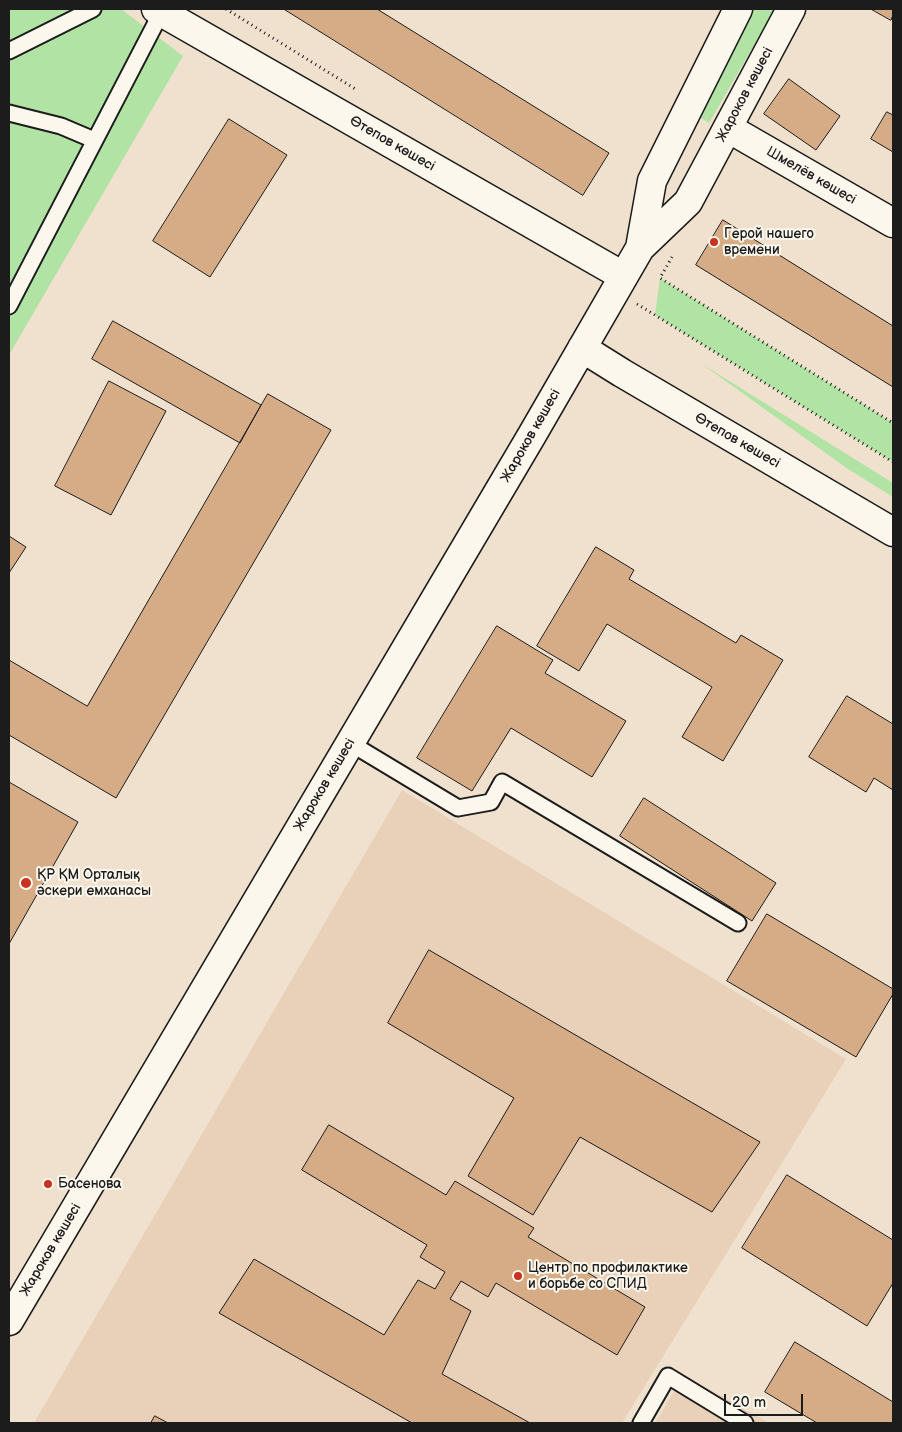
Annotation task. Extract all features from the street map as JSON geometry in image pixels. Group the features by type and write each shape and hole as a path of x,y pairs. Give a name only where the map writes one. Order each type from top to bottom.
{"main road":[{"name":"Жароков көшесі","path":"640,248 652,181 738,9"},
{"name":"Жароков көшесі","path":"9,1321 623,276 640,248 688,202 791,9"},
{"name":"Өтепов көшесі","path":"158,10 623,276"},
{"name":"Шмелёв көшесі","path":"728,128 893,223"},
{"name":"Өтепов көшесі","path":"582,348 893,532"}],"lane":[{"path":"9,51 93,9"},
{"path":"9,306 158,10"},
{"path":"9,113 61,126 94,140"},
{"path":"350,743 458,808 491,802 502,782 738,923"},
{"path":"641,1423 668,1376 745,1423"}],"path":[{"path":"660,278 893,423"},
{"path":"646,309 893,462"}],"shaded area":[{"path":"402,790 846,1059 622,1423 34,1423"},
{"path":"684,1375 769,1423 655,1423"}],"green space":[{"path":"9,9 121,9 183,56 9,355"},
{"path":"753,9 775,9 709,123 698,116"},
{"path":"660,278 893,423 893,462 655,315"},
{"path":"702,364 893,483 893,497 848,469"}],"building":[{"path":"284,9 377,9 609,153 583,195"},
{"path":"871,9 893,9 891,20"},
{"path":"789,79 840,116 816,150 764,114"},
{"path":"887,112 893,115 893,152 871,139"},
{"path":"229,119 287,155 210,277 153,241"},
{"path":"723,220 893,326 893,387 696,265"},
{"path":"113,321 261,405 240,443 92,359"},
{"path":"109,381 166,411 111,515 55,486"},
{"path":"268,394 331,430 116,798 9,735 9,660 87,706"},
{"path":"9,536 26,547 9,573"},
{"path":"596,547 634,570 629,579 736,643 741,635 783,660 723,761 682,737 712,687 607,624 579,671 537,646"},
{"path":"497,626 553,660 545,673 626,721 592,777 511,728 472,791 417,758"},
{"path":"847,696 893,724 893,790 874,778 866,792 809,757"},
{"name":"ҚР ҚМ Орталық әскери емханасы","path":"9,782 78,822 9,944"},
{"path":"644,798 776,883 752,921 620,836"},
{"path":"767,914 893,989 893,994 856,1057 727,981"},
{"path":"429,950 760,1142 712,1212 580,1137 533,1215 468,1176 514,1098 388,1023"},
{"name":"Центр по профилактике и борьбе со СПИД","path":"329,1125 446,1195 455,1181 534,1228 528,1237 645,1307 617,1355 496,1283 488,1297 461,1281 450,1299 471,1311 442,1374 530,1423 412,1423 219,1313 254,1259 384,1335 418,1280 435,1289 445,1272 420,1257 427,1245 302,1170"},
{"path":"787,1175 893,1240 893,1283 867,1326 742,1248"},
{"path":"795,1342 893,1402 893,1423 817,1423 765,1392"},
{"path":"155,1416 168,1423 151,1423"}],"place":[{"name":"Герой нашего времени","path":"714,242"},
{"name":"ҚР ҚМ Орталық әскери емханасы","path":"26,883"},
{"name":"Басенова","path":"48,1184"},
{"name":"Центр по профилактике и борьбе со СПИД","path":"518,1276"}]}
